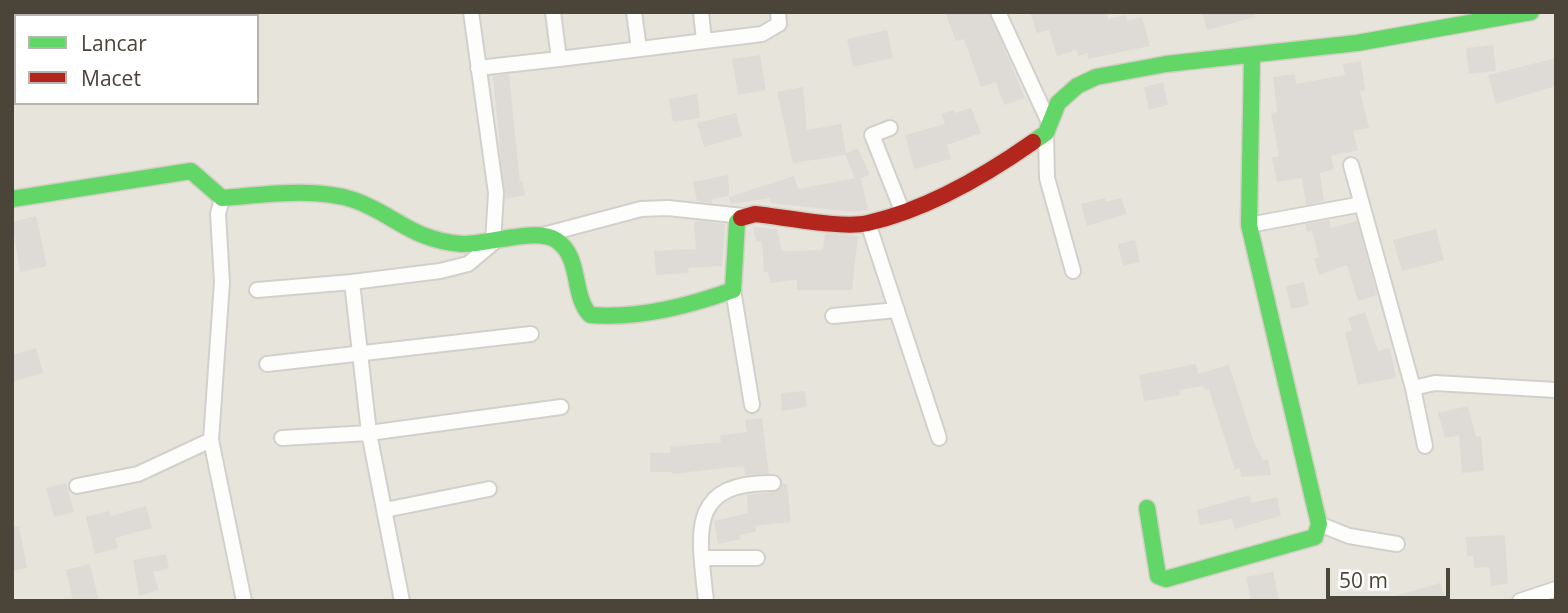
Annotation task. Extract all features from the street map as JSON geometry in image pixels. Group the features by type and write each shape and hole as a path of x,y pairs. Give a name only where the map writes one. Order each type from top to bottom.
{"street":[{"path":"257,290 440,271 468,264 493,243 496,193 471,12"},
{"path":"553,12 559,59"},
{"path":"634,12 639,49"},
{"path":"701,12 704,41"},
{"path":"478,68 762,34 779,24 778,12"},
{"path":"998,12 1046,126 1047,178 1073,271"},
{"path":"12,199 191,171 222,198 294,192 354,200 421,237 463,244 493,243 543,235 641,209 668,208 743,216 755,214 854,225 868,223 901,208 938,197 990,172 1046,126 1065,94 1087,80 1134,68 1203,58 1252,56 1394,38 1531,12"},
{"path":"1147,508 1158,576 1166,579 1315,537 1319,524 1276,328 1249,225 1252,56"},
{"path":"890,128 872,135 901,208"},
{"path":"1351,165 1413,388 1425,446"},
{"path":"222,198 218,215 222,282 211,440 244,601"},
{"path":"1249,225 1362,204"},
{"path":"743,216 737,222 733,290 752,405"},
{"path":"868,223 939,438"},
{"path":"543,235 556,240 570,254 582,306 590,315 613,317 703,300 733,290"},
{"path":"352,282 358,355 369,433 402,601"},
{"path":"833,316 897,310"},
{"path":"267,364 531,334"},
{"path":"1413,388 1435,383 1556,390"},
{"path":"282,438 369,433 561,407"},
{"path":"77,485 138,474 211,440"},
{"path":"706,601 702,558 705,508 714,496 749,483 773,483"},
{"path":"385,510 489,489"},
{"path":"1319,524 1349,536 1397,544"},
{"path":"702,558 757,558"},
{"path":"1520,601 1556,589"}],"shaded area":[{"path":"12,12 1556,12 1556,601 12,601"}],"building":[{"path":"945,12 989,12 1025,98 1004,105 996,82 981,87 964,39 956,41"},
{"path":"1030,12 1107,12 1108,19 1126,15 1127,21 1142,17 1150,46 1088,59 1088,53 1078,56 1076,50 1057,56 1049,30 1037,33"},
{"path":"1202,12 1254,12 1255,17 1207,30"},
{"path":"887,30 893,58 853,67 847,39"},
{"path":"1493,45 1496,71 1469,74 1466,48"},
{"path":"760,55 766,90 738,95 732,59"},
{"path":"1556,58 1556,86 1496,104 1488,75"},
{"path":"1361,61 1365,90 1360,91 1369,128 1353,131 1358,150 1331,156 1334,169 1320,173 1324,201 1306,205 1302,178 1277,182 1272,158 1279,156 1271,113 1277,112 1273,77 1295,74 1296,84 1345,75 1343,64"},
{"path":"509,74 520,182 522,181 525,195 505,199 493,76"},
{"path":"1163,82 1168,105 1149,110 1144,87"},
{"path":"803,87 807,130 841,124 846,153 858,148 870,175 861,178 868,210 854,212 771,203 770,198 731,204 729,197 794,176 798,189 855,178 845,155 793,163 777,92"},
{"path":"697,94 700,118 673,122 669,99"},
{"path":"971,108 981,133 947,145 951,159 914,169 905,135 945,124 941,114"},
{"path":"736,113 742,136 704,147 697,123"},
{"path":"728,175 729,196 712,199 712,203 697,201 693,182"},
{"path":"1105,198 1106,202 1121,198 1127,214 1087,226 1081,204"},
{"path":"36,216 47,266 20,272 12,222"},
{"path":"1329,220 1331,228 1357,221 1377,295 1358,301 1347,265 1319,275 1314,259 1319,257 1312,231 1307,232 1305,224"},
{"path":"694,222 725,224 722,266 688,268 689,273 656,275 654,251 696,249"},
{"path":"753,227 777,229 782,251 823,250 825,233 858,236 852,290 797,290 797,280 770,283 768,272 764,272 762,241 756,242"},
{"path":"1436,229 1444,260 1402,271 1393,240"},
{"path":"1135,240 1140,262 1123,266 1118,244"},
{"path":"1304,282 1309,305 1291,309 1286,286"},
{"path":"1365,312 1378,351 1390,348 1396,378 1358,385 1345,333 1352,330 1348,318"},
{"path":"36,348 43,373 12,382 12,355"},
{"path":"1196,364 1198,374 1229,365 1254,442 1263,460 1268,459 1271,475 1241,477 1240,468 1235,470 1209,389 1206,390 1203,386 1179,390 1180,395 1144,401 1139,375"},
{"path":"805,391 807,407 782,411 781,393"},
{"path":"1468,406 1476,436 1481,437 1484,471 1462,473 1459,435 1445,438 1438,413"},
{"path":"762,418 769,474 745,475 744,466 672,474 650,472 650,453 670,453 670,447 721,442 720,435 747,432 745,420"},
{"path":"66,483 74,512 54,517 46,488"},
{"path":"782,484 787,484 791,522 755,526 756,532 740,535 741,539 718,544 714,521 748,513 747,495 774,492"},
{"path":"1250,495 1251,503 1277,497 1281,516 1235,529 1232,519 1200,525 1197,510"},
{"path":"146,506 152,528 115,538 118,548 95,554 86,517 109,511 110,516"},
{"path":"19,526 27,568 12,571 12,527"},
{"path":"1505,535 1508,584 1491,586 1489,567 1474,568 1473,556 1467,556 1466,537"},
{"path":"166,554 169,569 153,572 159,590 139,596 133,560"},
{"path":"90,564 99,601 73,601 66,570"},
{"path":"1273,572 1279,601 1251,601 1246,577"},
{"path":"1440,583 1446,601 1392,601 1391,597"}],"traffic: fast":[{"path":"1033,142 1046,133 1058,103 1077,86 1096,77 1166,64 1357,43 1531,12"},
{"path":"1147,508 1158,576 1166,579 1315,537 1319,524 1249,225 1252,56"},
{"path":"12,199 191,171 222,198 289,193 339,196 369,206 416,232 444,242 472,244 524,236 547,236 556,240 570,256 580,297 590,315 608,316 663,310 733,290 737,222 741,218"}],"traffic: jam":[{"path":"741,218 755,214 828,224 868,223 911,210 954,190 1033,142"}]}
